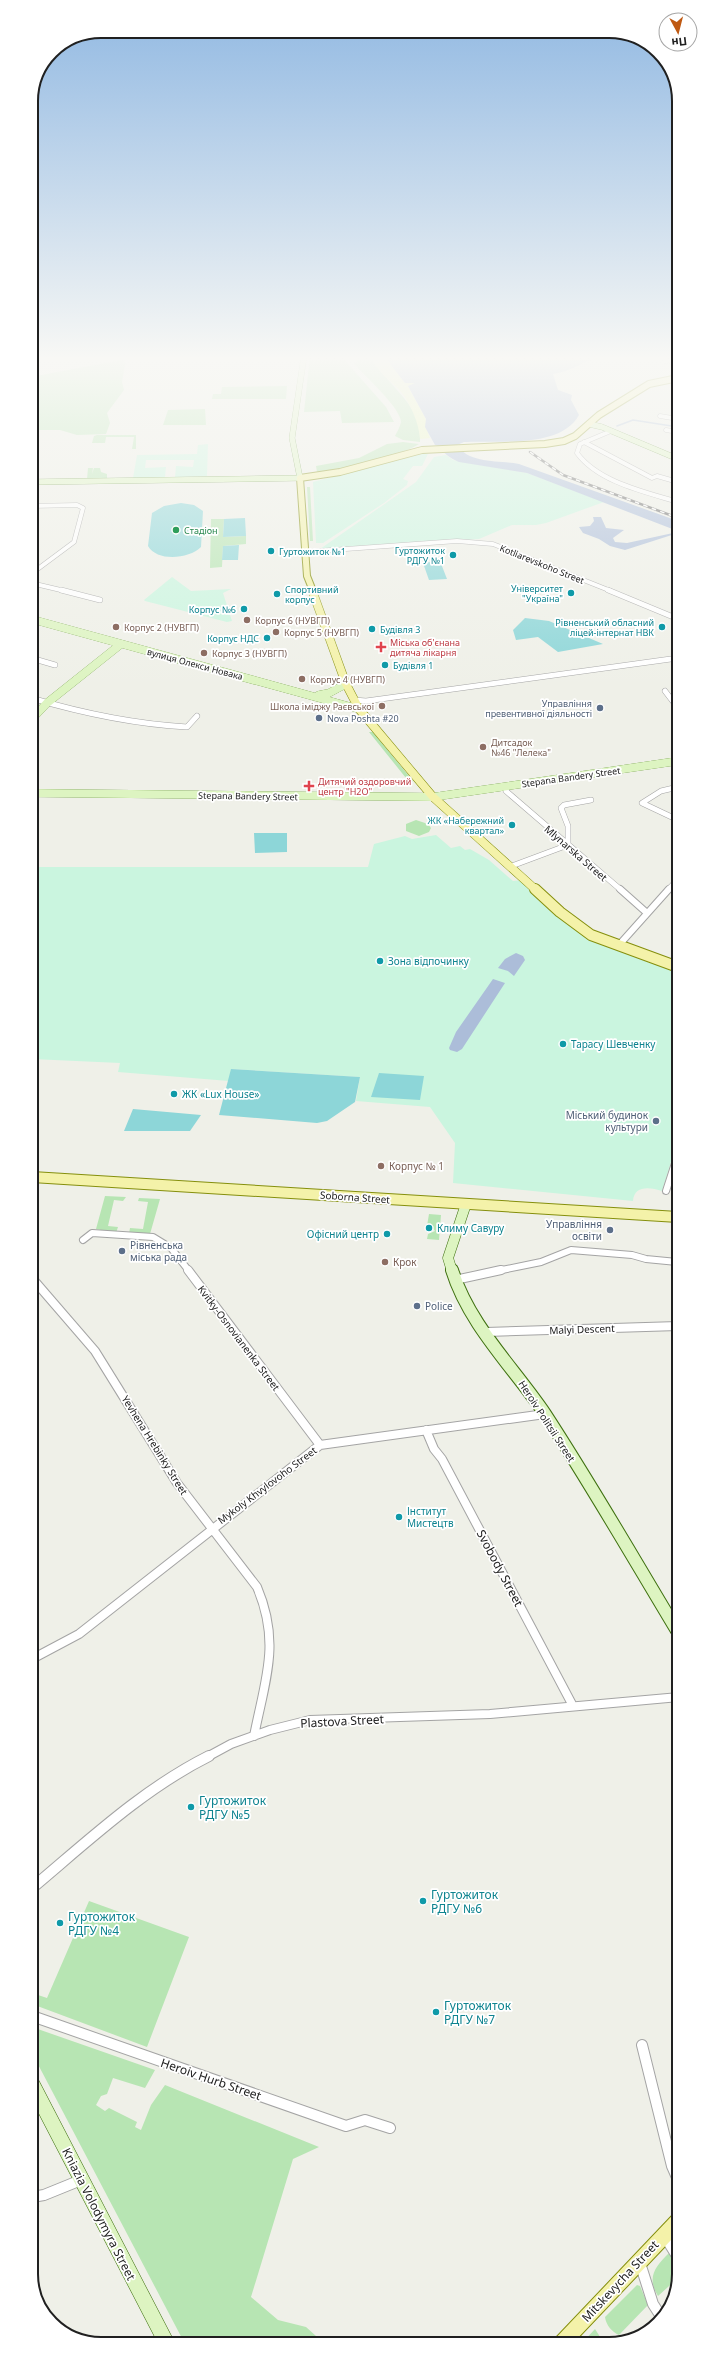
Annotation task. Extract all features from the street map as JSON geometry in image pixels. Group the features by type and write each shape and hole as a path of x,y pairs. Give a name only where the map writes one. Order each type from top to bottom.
{"main road":[{"path":"298,467 300,478 304,552 307,576 346,684 360,709 433,797 509,867 579,928 619,946 672,965"},
{"path":"38,482 300,478 340,472 358,467"},
{"name":"вулиця Олекси Новака","path":"38,621 339,702 360,709"},
{"path":"38,713 47,703 121,644"},
{"path":"316,696 330,693 346,684"},
{"path":"316,696 354,700"},
{"path":"339,702 354,700"},
{"name":"Stepana Bandery Street","path":"38,793 433,797 672,762"},
{"name":"Soborna Street","path":"38,1177 672,1217"},
{"name":"Heroiv Politsii Street","path":"466,1204 448,1258 455,1280 480,1327 486,1332 545,1414 672,1623"},
{"name":"Kniazia Volodymyra Street","path":"38,2096 163,2337"},
{"name":"Mitskevycha Street","path":"568,2337 639,2260 672,2227"}],"street":[{"path":"590,467 628,486 672,500"},
{"path":"629,467 652,478 656,476 672,480"},
{"path":"38,506 81,506 74,542 38,569"},
{"name":"Kotliarevskoho Street","path":"304,552 457,541 493,544 672,617"},
{"path":"38,585 100,600"},
{"path":"354,700 366,701 672,659"},
{"path":"38,660 55,665"},
{"path":"665,691 672,700"},
{"path":"38,700 143,724 161,726 187,727 197,716"},
{"path":"672,788 661,791 642,803 672,817"},
{"name":"Mlynarska Street","path":"506,791 647,913"},
{"path":"509,867 568,845 569,841 565,816 560,808 564,805 591,800"},
{"path":"619,946 672,886"},
{"path":"666,1191 672,1172"},
{"name":"Kvitky-Osnovianenka Street","path":"82,1240 92,1233 153,1238 171,1248 320,1445"},
{"path":"455,1280 541,1262 571,1250 632,1255 646,1259 672,1262"},
{"name":"Yevhena Hrebinky Street","path":"38,1285 95,1351 178,1483 257,1587 264,1600 271,1624 272,1647 254,1736"},
{"name":"Malyi Descent","path":"486,1332 672,1327"},
{"name":"Mykoly Khvylovoho Street","path":"38,1656 79,1634 212,1528 320,1445 545,1414"},
{"name":"Svobody Street","path":"426,1430 434,1449 442,1459 573,1706"},
{"name":"Plastova Street","path":"38,1883 136,1802 162,1783 254,1736 310,1720 411,1718 672,1698"},
{"name":"Heroiv Hurb Street","path":"38,2018 346,2126 365,2120 390,2128"},
{"path":"642,2045 672,2166"},
{"path":"38,2196 81,2180"},
{"path":"664,2235 672,2248"},
{"path":"639,2260 654,2304 659,2312"}],"shaded area":[{"path":"135,467 166,467 165,477 133,478"},
{"path":"176,467 207,467 207,476 175,477"},
{"path":"316,467 347,467 320,473 317,472"},
{"path":"372,467 412,467 403,479 408,481 407,485 384,503 323,543 316,543 313,482"},
{"path":"427,467 492,467 527,473 604,502 546,523 536,525 512,525 479,539 320,549 416,482"},
{"path":"489,467 527,467 672,519 672,529 527,473"},
{"path":"88,468 93,468 92,474 94,468 100,468 101,472 107,474 107,478 87,479"},
{"path":"307,487 310,487 313,541 310,541"},
{"name":"Стадіон","path":"181,503 194,505 203,511 201,547 196,551 181,556 166,557 158,555 148,546 152,513 164,506"},
{"path":"593,517 601,517 606,528 624,530 613,538 615,542 627,543 672,533 672,535 625,550 610,546 599,539 583,533 579,527 590,526 594,521"},
{"path":"245,518 246,536 223,537 224,519"},
{"path":"211,519 224,519 223,537 246,536 246,544 223,546 222,567 210,568"},
{"path":"239,545 238,560 222,560 223,546"},
{"path":"440,561 447,579 429,580 423,563"},
{"path":"172,577 191,591 231,589 223,593 232,621 227,622 144,600"},
{"path":"525,618 549,621 603,644 558,652 538,637 516,640 513,630"},
{"path":"369,732 373,732 413,781 410,783"},
{"path":"416,820 428,824 431,828 429,832 419,836 406,831 406,824"},
{"path":"254,833 287,833 287,852 255,853"},
{"path":"436,835 451,848 460,846 465,850 470,849 489,860 513,881 524,880 574,926 672,965 672,1158 662,1191 643,1188 636,1192 633,1201 453,1183 455,1143 430,1107 356,1101 360,1077 232,1069 229,1081 118,1072 120,1063 38,1059 38,867 368,867 374,844 405,836 412,839"},
{"path":"516,953 523,956 525,960 514,976 508,971 498,968 505,959"},
{"path":"493,979 505,983 462,1049 457,1052 450,1050 449,1048 456,1032"},
{"path":"231,1069 360,1077 355,1102 327,1121 317,1123 219,1115"},
{"path":"379,1073 424,1076 420,1100 371,1097"},
{"path":"133,1109 201,1115 190,1131 124,1131"},
{"path":"105,1196 126,1197 123,1201 114,1200 108,1226 118,1227 116,1233 96,1229"},
{"path":"139,1198 160,1199 150,1234 129,1234 130,1228 143,1229 148,1202 138,1201"},
{"path":"429,1214 441,1215 439,1240 427,1239 428,1234 435,1231 432,1227 427,1226"},
{"path":"89,1901 189,1937 147,2047 38,2006 38,1995 47,1998"},
{"path":"38,2029 155,2070 145,2088 113,2078 107,2094 101,2096 96,2105 105,2111 109,2108 137,2122 135,2127 141,2130 151,2105 165,2085 319,2147 293,2159 251,2297 278,2320 306,2327 316,2336 315,2337 181,2337 38,2064"},
{"path":"669,2253 672,2258 671,2284 658,2296 654,2289 653,2277 654,2272"},
{"path":"637,2285 640,2286 648,2305 619,2335 610,2328 605,2317"},
{"path":"595,2329 600,2337 588,2337"}],"railway":[{"path":"551,467 563,475 672,516"}],"place":[{"name":"Стадіон","path":"176,530"},
{"name":"Гуртожиток №1","path":"271,551"},
{"name":"Гуртожиток РДГУ №1","path":"453,555"},
{"name":"Університет \"Україна\"","path":"571,593"},
{"name":"Спортивний корпус","path":"277,594"},
{"name":"Корпус №6","path":"244,609"},
{"name":"Корпус 6 (НУВГП)","path":"247,620"},
{"name":"Корпус 2 (НУВГП)","path":"116,627"},
{"name":"Рівненський обласний ліцей-інтернат НВК","path":"662,627"},
{"name":"Будівля 3","path":"372,629"},
{"name":"Корпус 5 (НУВГП)","path":"276,632"},
{"name":"Корпус НДС","path":"267,638"},
{"name":"Міська об'єнана дитяча лікарня","path":"381,647"},
{"name":"Корпус 3 (НУВГП)","path":"204,653"},
{"name":"Будівля 1","path":"385,665"},
{"name":"Корпус 4 (НУВГП)","path":"302,679"},
{"name":"Школа іміджу Раєвської","path":"382,706"},
{"name":"Управління превентивної діяльності","path":"600,708"},
{"name":"Nova Poshta #20","path":"319,718"},
{"name":"Дитсадок №46 \"Лелека\"","path":"483,747"},
{"name":"Дитячий оздоровчий центр \"H2O\"","path":"309,786"},
{"name":"ЖК «Набережний квартал»","path":"512,825"},
{"name":"Зона відпочинку","path":"380,961"},
{"name":"Тарасу Шевченку","path":"563,1044"},
{"name":"ЖК «Lux House»","path":"174,1094"},
{"name":"Міський будинок культури","path":"656,1121"},
{"name":"Корпус № 1","path":"381,1166"},
{"name":"Климу Савуру","path":"429,1228"},
{"name":"Управління освіти","path":"610,1230"},
{"name":"Офісний центр","path":"387,1234"},
{"name":"Рівненська міська рада","path":"122,1251"},
{"name":"Крок","path":"385,1262"},
{"name":"Police","path":"417,1306"},
{"name":"Інститут Мистецтв","path":"399,1517"},
{"name":"Гуртожиток РДГУ №5","path":"191,1807"},
{"name":"Гуртожиток РДГУ №6","path":"423,1901"},
{"name":"Гуртожиток РДГУ №4","path":"60,1923"},
{"name":"Гуртожиток РДГУ №7","path":"436,2012"}]}
